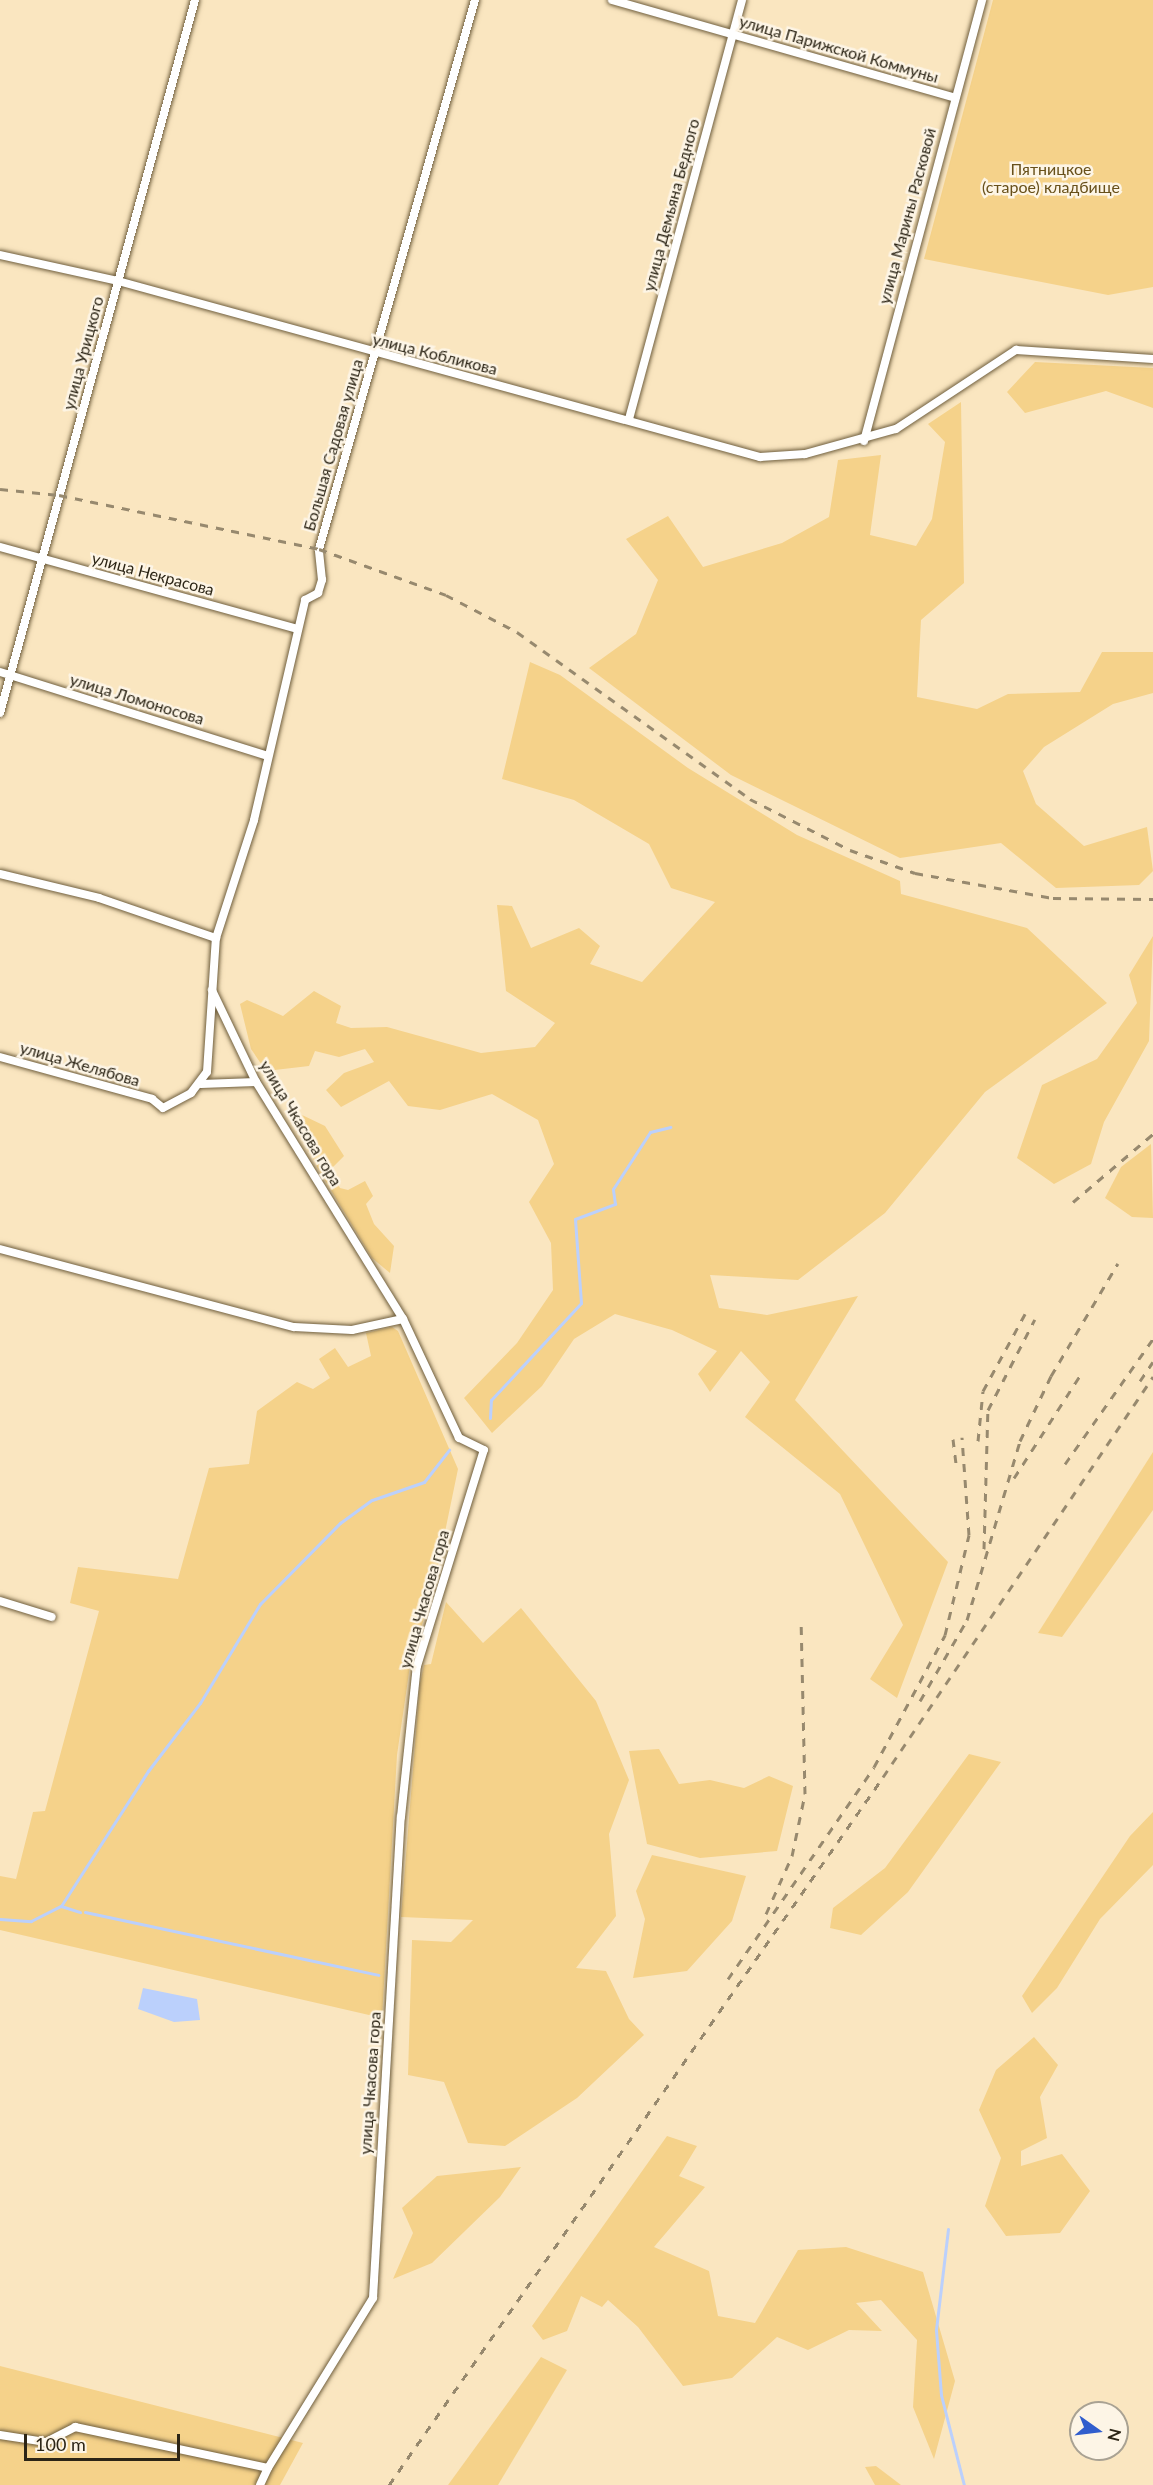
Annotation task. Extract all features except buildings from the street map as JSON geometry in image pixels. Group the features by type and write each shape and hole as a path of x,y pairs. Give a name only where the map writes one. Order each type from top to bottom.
{"street":[{"name":"улица Урицкого","path":"0,713 195,0"},
{"name":"Большая Садовая улица","path":"201,1084 210,1058 216,938 254,820 266,755 305,600 318,593 322,580 319,549 475,0"},
{"name":"улица Парижской Коммуны","path":"612,0 953,97"},
{"name":"улица Демьяна Бедного","path":"629,419 742,0"},
{"name":"улица Марины Расковой","path":"864,441 953,97 982,0"},
{"name":"улица Кобликова","path":"0,255 118,281 376,354 629,419 760,457 805,454 864,441 896,429 1016,350 1153,359"},
{"name":"улица Некрасова","path":"0,547 297,629"},
{"name":"улица Ломоносова","path":"0,672 266,755"},
{"path":"0,874 99,898 216,938"},
{"name":"улица Чкасова гора","path":"212,990 256,1082 403,1319 459,1438 484,1450 417,1666 401,1817 373,2298 268,2468"},
{"name":"улица Желябова","path":"0,1057 152,1099 163,1108 201,1084"},
{"path":"201,1084 256,1082"},
{"path":"0,1249 294,1327 352,1330 403,1319"},
{"path":"0,1601 52,1617"},
{"path":"0,2435 45,2442 75,2427 268,2468 260,2485"}],"green space":[{"name":"Пятницкое (старое) кладбище","path":"993,0 1153,0 1153,287 1108,295 924,259"},
{"path":"1035,362 1153,368 1153,408 1106,391 1025,413 1007,392"},
{"path":"961,402 964,583 921,620 917,697 977,709 1008,694 1080,692 1102,652 1153,652 1153,693 1113,704 1044,747 1023,771 1036,804 1084,846 1147,827 1153,871 1139,885 1056,888 1001,843 900,858 731,775 589,668 636,634 658,580 626,539 668,516 703,567 782,543 829,517 838,460 881,455 870,535 916,546 932,519 945,442 928,424"},
{"path":"530,662 560,675 688,768 797,835 900,881 901,894 1027,928 1107,1003 985,1092 885,1213 798,1280 710,1275 719,1308 767,1315 858,1296 795,1400 948,1562 897,1698 870,1679 903,1625 840,1494 745,1417 770,1382 741,1351 710,1392 698,1374 717,1351 672,1330 615,1314 574,1339 542,1386 492,1433 464,1398 517,1343 553,1290 551,1243 529,1202 554,1164 538,1120 492,1094 440,1110 408,1106 389,1081 341,1107 326,1090 344,1073 374,1062 365,1049 339,1057 315,1051 309,1066 266,1071 251,1049 240,1004 247,1000 283,1016 314,991 341,1006 336,1023 351,1028 387,1027 481,1053 535,1047 555,1023 506,991 497,905 512,906 531,948 579,928 600,946 590,964 642,982 715,902 671,888 649,844 574,800 502,779"},
{"path":"1153,936 1149,1041 1104,1122 1091,1164 1054,1184 1017,1158 1042,1085 1097,1059 1137,1003 1129,975"},
{"path":"300,1114 325,1126 344,1156 330,1170 340,1188 348,1190 365,1181 373,1196 366,1204 374,1224 394,1246 390,1273 372,1258 318,1169 294,1124"},
{"path":"1151,1144 1153,1218 1132,1217 1105,1198 1121,1167"},
{"path":"392,1327 398,1331 458,1469 433,1590 411,1659 397,1755 382,2018 0,1930 0,1876 16,1879 33,1812 45,1811 99,1611 70,1603 78,1567 178,1579 209,1468 249,1464 257,1411 297,1382 313,1389 330,1378 319,1359 335,1348 348,1367 371,1356 366,1333"},
{"path":"1153,1452 1153,1510 1062,1637 1038,1633"},
{"path":"446,1602 483,1643 521,1608 596,1701 629,1780 609,1834 616,1916 576,1968 606,1971 629,2019 644,2035 577,2098 505,2146 468,2143 444,2082 408,2075 412,1940 451,1942 473,1920 401,1917 420,1683 424,1665 431,1664"},
{"path":"659,1749 679,1784 710,1780 744,1788 769,1776 793,1786 777,1851 700,1858 647,1844 629,1751"},
{"path":"969,1754 1001,1762 908,1892 861,1935 830,1928 833,1908 885,1868"},
{"path":"1153,1812 1153,1865 1100,1919 1057,1988 1032,2013 1022,1996 1130,1836"},
{"path":"652,1855 746,1876 732,1921 687,1971 633,1978 645,1919 636,1891"},
{"path":"1034,2037 1058,2065 1040,2097 1047,2138 1021,2151 1021,2166 1062,2154 1090,2191 1060,2233 1006,2236 985,2206 1001,2158 979,2110 996,2070"},
{"path":"667,2136 697,2146 679,2176 705,2187 654,2247 709,2271 718,2316 755,2323 798,2250 846,2247 923,2272 955,2381 934,2459 913,2407 917,2340 881,2300 856,2303 882,2331 849,2330 808,2350 777,2337 732,2378 683,2386 638,2327 608,2300 602,2307 581,2296 567,2331 543,2340 532,2326"},
{"path":"521,2167 500,2197 432,2263 393,2279 413,2233 402,2208 437,2176"},
{"path":"541,2357 567,2370 498,2485 448,2485"},
{"path":"0,2366 303,2443 280,2485 0,2485"},
{"path":"876,2466 901,2485 875,2485 865,2467"}],"water":[{"path":"143,1988 197,1999 200,2020 174,2022 138,2009"}],"waterway":[{"path":"490,1418 491,1400 581,1303 575,1219 615,1204 613,1189 650,1132 670,1127"},
{"path":"0,1919 31,1921 61,1906 148,1771 200,1703 260,1604 340,1523 372,1500 424,1482 449,1450"},
{"path":"61,1906 80,1912"},
{"path":"85,1912 378,1975"},
{"path":"948,2229 936,2330 941,2395 964,2485"}],"railway":[{"path":"0,489 59,495 319,549 446,595 517,632 750,799 850,850 915,873 1053,898 1153,899"},
{"path":"1073,1202 1153,1134"},
{"path":"920,1701 967,1620 1020,1441 1051,1376 1118,1263"},
{"path":"978,1441 983,1391 1025,1314"},
{"path":"984,1549 988,1410 1035,1319"},
{"path":"1065,1464 1153,1339"},
{"path":"1140,1381 1153,1362"},
{"path":"1014,1478 1083,1371"},
{"path":"389,2485 883,1777 1153,1376"},
{"path":"728,1979 874,1767 945,1635 969,1535 962,1437"},
{"path":"953,1439 956,1463"},
{"path":"766,1914 792,1856 805,1794 801,1623"}]}
